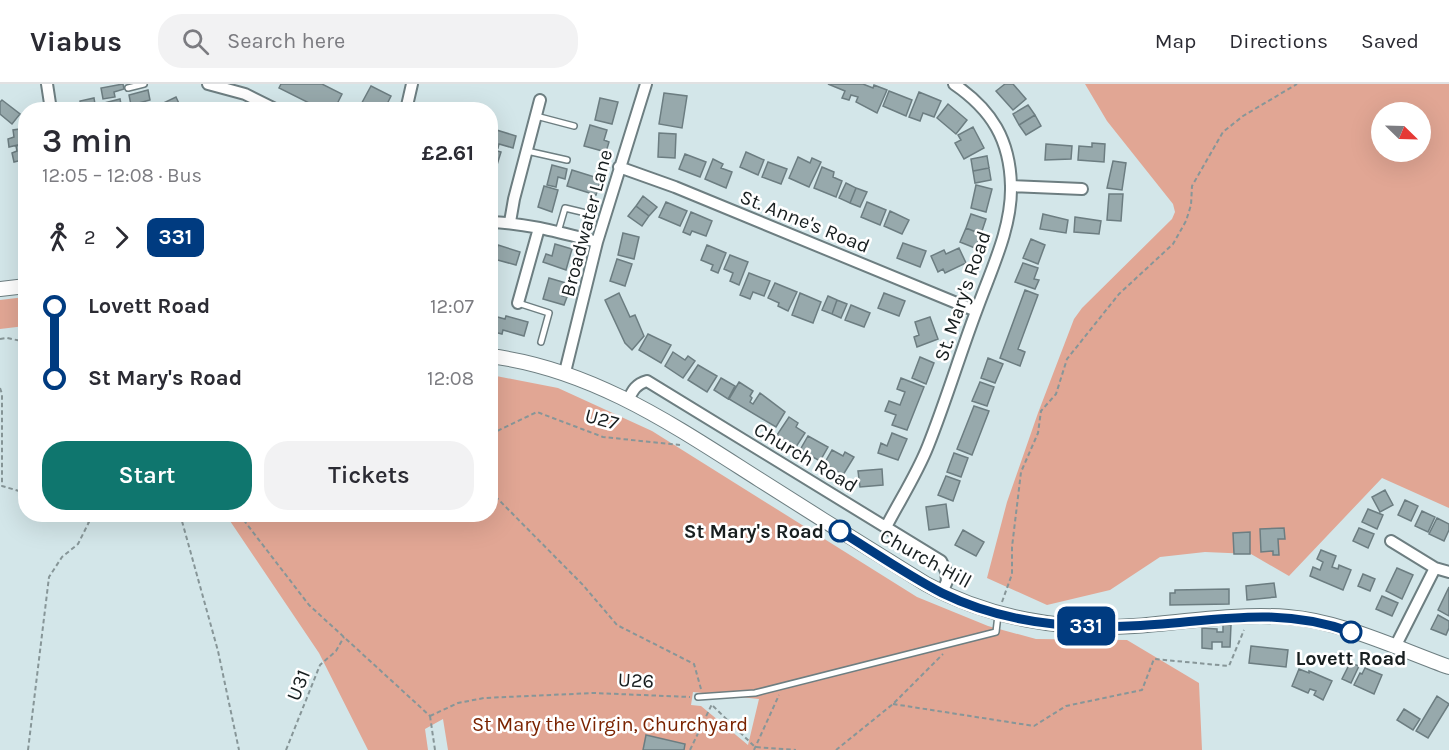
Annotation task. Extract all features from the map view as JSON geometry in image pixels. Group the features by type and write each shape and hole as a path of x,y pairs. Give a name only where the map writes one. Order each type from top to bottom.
{"street":[{"path":"47,84 50,102"},
{"path":"208,84 244,94 260,102"},
{"path":"408,102 412,84"},
{"name":"Broadwater Lane","path":"565,372 597,242 646,84"},
{"name":"St. Mary's Road","path":"886,527 927,447 1005,229 1010,207 1011,186 1008,155 999,129 992,117 976,101 954,84"},
{"path":"510,222 540,100"},
{"name":"St. Anne's Road","path":"619,166 686,191 976,311"},
{"path":"1011,186 1082,189"},
{"path":"498,222 510,222 597,242"},
{"path":"518,303 539,228"},
{"path":"0,289 18,287"},
{"name":"Church Hill","path":"498,357 537,364 565,372 628,400 713,449 942,593 998,613 1046,623 1090,627 1131,626 1250,616 1301,618 1329,624 1449,666"},
{"name":"Church Road","path":"628,400 633,389 647,381 886,527 940,561 946,571 947,581 942,593"},
{"path":"1391,541 1435,568 1449,572"},
{"path":"1395,647 1435,568"}],"lane":[{"path":"128,88 144,84"},
{"path":"536,116 574,126"},
{"path":"527,151 567,160"},
{"path":"558,232 565,208 586,213"},
{"path":"518,303 549,313 541,342"},
{"path":"701,697 755,693 996,632 998,613"}],"path":[{"path":"998,613 1012,574 1012,547 1021,471 1038,433 1041,411 1056,394 1067,359 1119,294 1173,244 1186,221 1191,205 1192,186 1223,132 1243,116 1297,84"},
{"path":"0,339 18,340"},
{"path":"0,388 2,394 2,486 18,491"},
{"name":"U27","path":"498,431 537,412 603,437 680,445"},
{"path":"498,499 567,568 617,625 694,664 701,697"},
{"path":"28,750 49,577 63,557 78,544 89,522"},
{"path":"182,522 218,651 239,750"},
{"path":"245,522 309,604 430,716 435,750"},
{"path":"893,704 1034,726 1066,706 1142,690 1154,659 1228,666 1250,616"},
{"name":"U31","path":"286,750 320,665 336,651 344,637"},
{"path":"836,750 893,704 956,642"},
{"path":"754,748 784,685"},
{"name":"U26","path":"430,716 458,703 484,698 594,693 701,697"},
{"path":"690,750 716,696"},
{"path":"712,705 754,748 796,750"}],"green space":[{"path":"1085,84 1449,84 1449,508 1382,478 1289,576 1251,554 1205,552 1160,557 1110,590 1047,605 987,578 1007,502 1074,319 1082,308 1172,219 1175,212 1173,204 1107,121"},
{"path":"18,298 18,327 0,329 0,300"},
{"name":"St Mary the Virgin, Churchyard","path":"498,376 558,388 652,431 917,597 988,626 1036,639 1127,640 1199,683 1202,750 448,750 443,719 425,729 428,750 368,750 319,653 231,522 498,522","holes":["693,692 759,699 748,745 701,706 691,705"]}],"building":[{"path":"123,84 124,89 114,92 115,97 103,99 101,88"},
{"path":"281,84 322,84 342,94 338,102 307,102 279,88"},
{"path":"828,84 863,84 873,88 874,85 887,90 877,113 856,102 858,97 851,95 849,100 842,98 845,91"},
{"path":"1005,84 1013,84 1026,99 1013,110 996,91"},
{"path":"371,86 391,96 388,102 362,102"},
{"path":"148,90 150,100 130,102 129,95"},
{"path":"889,91 912,100 906,116 883,106"},
{"path":"919,92 941,101 934,117 923,113 920,121 909,117"},
{"path":"664,93 687,96 682,128 659,124"},
{"path":"176,97 178,102 165,102"},
{"path":"94,98 95,102 80,102"},
{"path":"600,98 618,102 612,124 595,120"},
{"path":"2,100 18,112 18,116 12,124 0,114"},
{"path":"948,104 967,120 956,134 937,118"},
{"path":"1028,105 1035,115 1019,125 1013,114"},
{"path":"1035,115 1041,126 1026,135 1019,125"},
{"path":"590,125 607,130 604,140 609,142 606,152 584,146"},
{"path":"973,127 984,148 964,159 955,143 961,140 958,135"},
{"path":"18,129 18,145 9,147 8,139 14,137 13,130"},
{"path":"498,130 516,136 513,148 499,144 498,148"},
{"path":"659,133 676,134 675,158 658,157"},
{"path":"1092,143 1105,144 1104,162 1078,160 1079,146 1092,147"},
{"path":"1046,144 1072,146 1071,159 1045,160"},
{"path":"18,145 18,161 14,162 12,153 17,151 16,146"},
{"path":"746,152 764,160 758,175 740,167"},
{"path":"685,154 706,162 700,177 679,169"},
{"path":"987,156 989,168 973,171 971,159"},
{"path":"798,157 810,163 812,158 821,162 809,187 789,178"},
{"path":"713,159 723,164 721,168 732,172 726,188 705,179"},
{"path":"1113,161 1126,163 1122,190 1107,188"},
{"path":"768,162 787,169 781,184 762,177"},
{"path":"552,165 567,169 565,179 558,177 556,187 547,185"},
{"path":"822,167 834,172 833,177 842,181 836,197 814,188"},
{"path":"989,168 991,180 975,183 973,171"},
{"path":"572,170 601,179 596,195 567,186"},
{"path":"846,183 856,188 850,203 839,198"},
{"path":"976,185 992,189 986,212 971,208"},
{"path":"544,186 558,190 552,212 538,207"},
{"path":"856,188 867,192 860,207 850,203"},
{"path":"1109,194 1123,194 1121,221 1107,220"},
{"path":"643,196 657,207 649,216 636,206"},
{"path":"666,202 687,211 680,226 659,217"},
{"path":"867,202 886,210 880,225 861,217"},
{"path":"636,206 649,216 642,226 628,216"},
{"path":"890,211 909,220 902,234 884,226"},
{"path":"691,212 712,221 706,236 692,231 690,235 683,232"},
{"path":"971,214 986,219 981,234 966,228"},
{"path":"1043,214 1068,220 1066,233 1040,229"},
{"path":"1075,217 1101,221 1099,234 1074,232"},
{"path":"966,228 981,234 975,248 960,242"},
{"path":"623,233 639,237 634,259 618,255"},
{"path":"1031,239 1045,245 1038,264 1023,258"},
{"path":"903,243 926,251 920,267 897,258"},
{"path":"555,244 572,249 566,270 543,262 546,254 552,256"},
{"path":"498,245 520,252 516,265 498,260"},
{"path":"707,245 726,253 718,273 711,270 713,265 701,260"},
{"path":"959,248 966,263 945,273 943,269 938,272 931,256 944,250 946,254"},
{"path":"730,255 748,262 739,285 730,281 733,273 724,269"},
{"path":"617,259 632,264 625,286 610,281"},
{"path":"1023,263 1038,268 1034,279 1039,280 1035,289 1015,282"},
{"path":"749,273 770,281 764,296 753,292 750,299 740,295"},
{"path":"549,278 566,283 562,296 567,297 564,305 543,299"},
{"path":"775,283 797,292 788,311 778,306 779,303 768,298"},
{"path":"1025,290 1038,295 1018,349 1025,352 1020,366 1000,358"},
{"path":"619,293 630,317 635,315 644,336 632,350 625,343 605,300"},
{"path":"800,293 821,302 813,323 792,315"},
{"path":"884,293 905,301 899,316 878,308"},
{"path":"828,296 837,300 832,314 822,310"},
{"path":"837,300 847,304 841,318 832,314"},
{"path":"851,305 870,313 864,327 845,320"},
{"path":"506,316 528,322 524,336 503,330 502,334 498,333 498,317 505,319"},
{"path":"930,317 938,339 917,347 914,337 919,335 915,322"},
{"path":"648,334 671,345 661,363 639,350"},
{"path":"673,352 685,360 688,356 695,361 683,378 665,366"},
{"path":"920,357 934,363 926,384 912,378"},
{"path":"988,358 1003,364 995,383 981,378"},
{"path":"698,365 717,376 707,392 688,380"},
{"path":"721,378 735,386 728,399 714,390"},
{"path":"901,378 924,387 907,430 892,425 896,415 885,411 889,401 900,405 905,392 897,389"},
{"path":"739,382 753,391 750,402 753,404 760,393 785,412 776,427 729,399"},
{"path":"980,382 994,387 987,406 972,401"},
{"path":"974,406 989,411 972,455 957,449"},
{"path":"789,417 798,423 796,427 805,433 796,447 777,435"},
{"path":"892,433 907,439 898,460 878,453 881,443 887,446"},
{"path":"808,436 828,447 820,461 800,450"},
{"path":"832,450 843,456 845,452 854,457 843,475 824,464"},
{"path":"954,453 968,458 961,477 947,472"},
{"path":"882,469 883,485 860,487 858,471"},
{"path":"946,476 960,481 953,501 938,495"},
{"path":"1385,490 1393,505 1380,512 1372,497"},
{"path":"1405,500 1418,506 1411,521 1398,515"},
{"path":"946,504 949,527 929,530 926,507"},
{"path":"1368,509 1383,515 1377,529 1362,522"},
{"path":"1422,511 1435,517 1428,532 1415,526"},
{"path":"1437,518 1449,524 1444,541 1429,534"},
{"path":"1284,528 1285,539 1278,539 1279,555 1273,555 1273,551 1261,552 1260,529"},
{"path":"1359,528 1374,534 1368,548 1353,541"},
{"path":"963,530 984,542 976,556 955,545"},
{"path":"1250,532 1250,554 1234,554 1233,533"},
{"path":"1321,550 1336,556 1332,567 1338,569 1339,565 1351,570 1343,590 1310,576 1313,567 1320,570 1323,562 1317,559"},
{"path":"1397,568 1413,575 1402,599 1386,591"},
{"path":"1363,574 1375,579 1370,591 1358,586"},
{"path":"1274,583 1276,597 1247,600 1246,586"},
{"path":"1449,587 1449,616 1438,610"},
{"path":"1229,589 1229,604 1170,605 1170,593 1175,593 1175,590"},
{"path":"1382,596 1398,603 1392,616 1376,609"},
{"path":"1438,615 1449,621 1446,635 1431,629"},
{"path":"1223,624 1231,625 1230,647 1222,647 1222,642 1212,642 1212,649 1202,648 1202,628 1217,629 1217,632 1223,632"},
{"path":"1251,646 1288,650 1286,667 1249,663"},
{"path":"1350,663 1359,666 1351,683 1342,679"},
{"path":"1365,668 1382,675 1374,694 1354,685"},
{"path":"1299,669 1332,681 1323,700 1314,695 1316,691 1310,689 1308,693 1292,686"},
{"path":"1437,696 1449,704 1428,738 1416,731"},
{"path":"1404,709 1420,719 1413,730 1397,720"},
{"path":"646,735 685,744 684,750 643,750"}],"bus line":[{"name":"331","path":"840,531 942,593 985,610 1046,623 1090,627 1131,626 1237,616 1285,617 1329,624 1351,632"}],"place":[{"name":"St Mary's Road","path":"840,531"},
{"name":"Lovett Road","path":"1351,632"}]}
